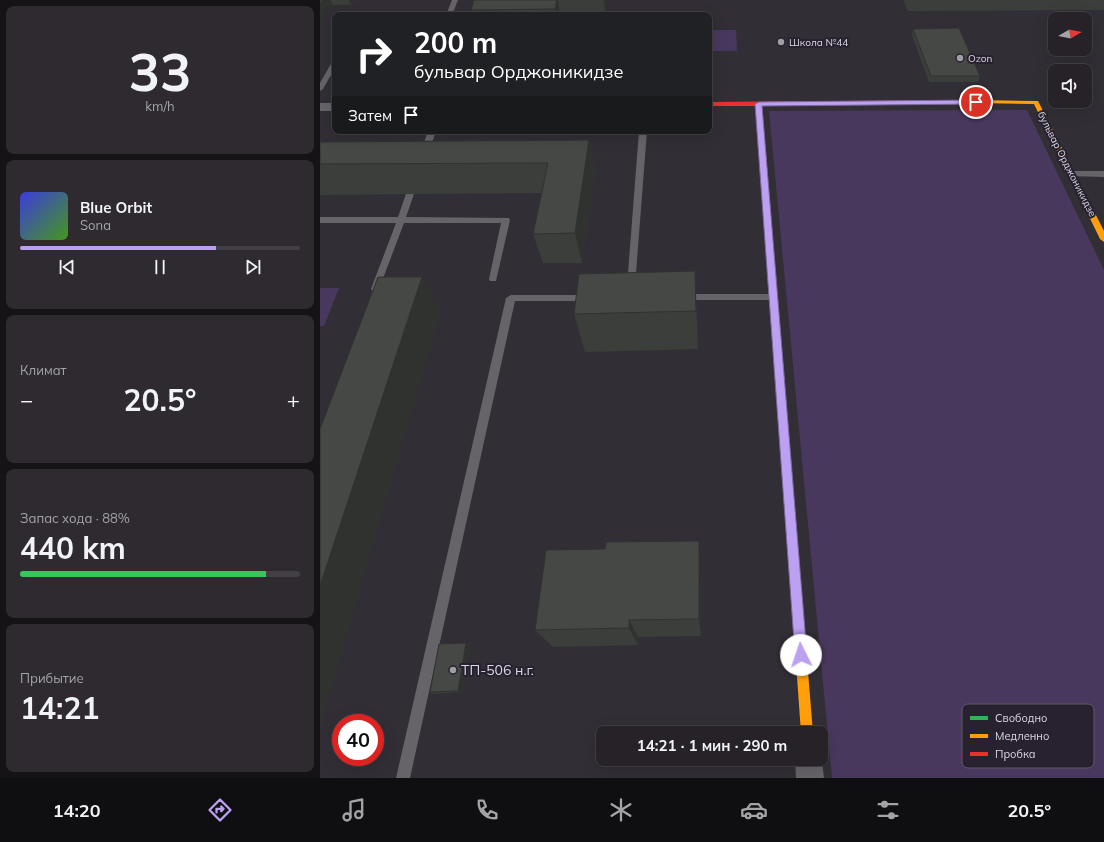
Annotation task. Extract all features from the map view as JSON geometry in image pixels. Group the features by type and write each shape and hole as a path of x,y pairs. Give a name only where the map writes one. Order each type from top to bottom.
{"street":[{"name":"бульвар Орджоникидзе","path":"712,104 1036,102 1104,239"},
{"path":"759,104 806,726"},
{"path":"320,107 332,107"},
{"path":"809,766 810,778"}],"lane":[{"path":"450,12 455,0"},
{"path":"320,89 332,67"},
{"path":"422,158 431,134"},
{"path":"631,286 642,134"},
{"path":"1072,174 1104,174"},
{"path":"373,295 410,194"},
{"path":"320,220 506,220 493,279"},
{"path":"670,297 773,297"},
{"path":"403,778 510,298 598,298"}],"shaded area":[{"path":"712,30 736,30 737,51 712,51"},
{"path":"1027,110 1104,270 1104,778 832,778 769,111"},
{"path":"320,288 339,288 324,326 320,326"}],"building":[{"path":"474,0 557,0 555,9 471,10"},
{"path":"959,28 980,76 931,76 913,29"},
{"path":"589,140 575,233 533,234 548,163 320,164 320,142"},
{"path":"695,271 696,311 574,314 579,274"},
{"path":"378,277 422,277 320,586 320,429"},
{"path":"699,541 699,619 629,620 629,628 535,630 546,550 605,549 606,542"},
{"name":"ТП-506 н.г.","path":"466,643 458,691 430,692 439,644"}],"traffic: fast":[{"path":"779,361 792,536"}],"traffic: slow":[{"path":"978,102 1036,102 1104,239"},
{"path":"792,536 806,726"}],"traffic: jam":[{"path":"712,104 978,102"},
{"path":"759,104 779,361"}],"place":[{"name":"Школа №44","path":"781,42"},
{"name":"Ozon","path":"960,58"},
{"name":"ТП-506 н.г.","path":"453,670"}],"route":[{"path":"801,655 759,104 976,102"}]}
